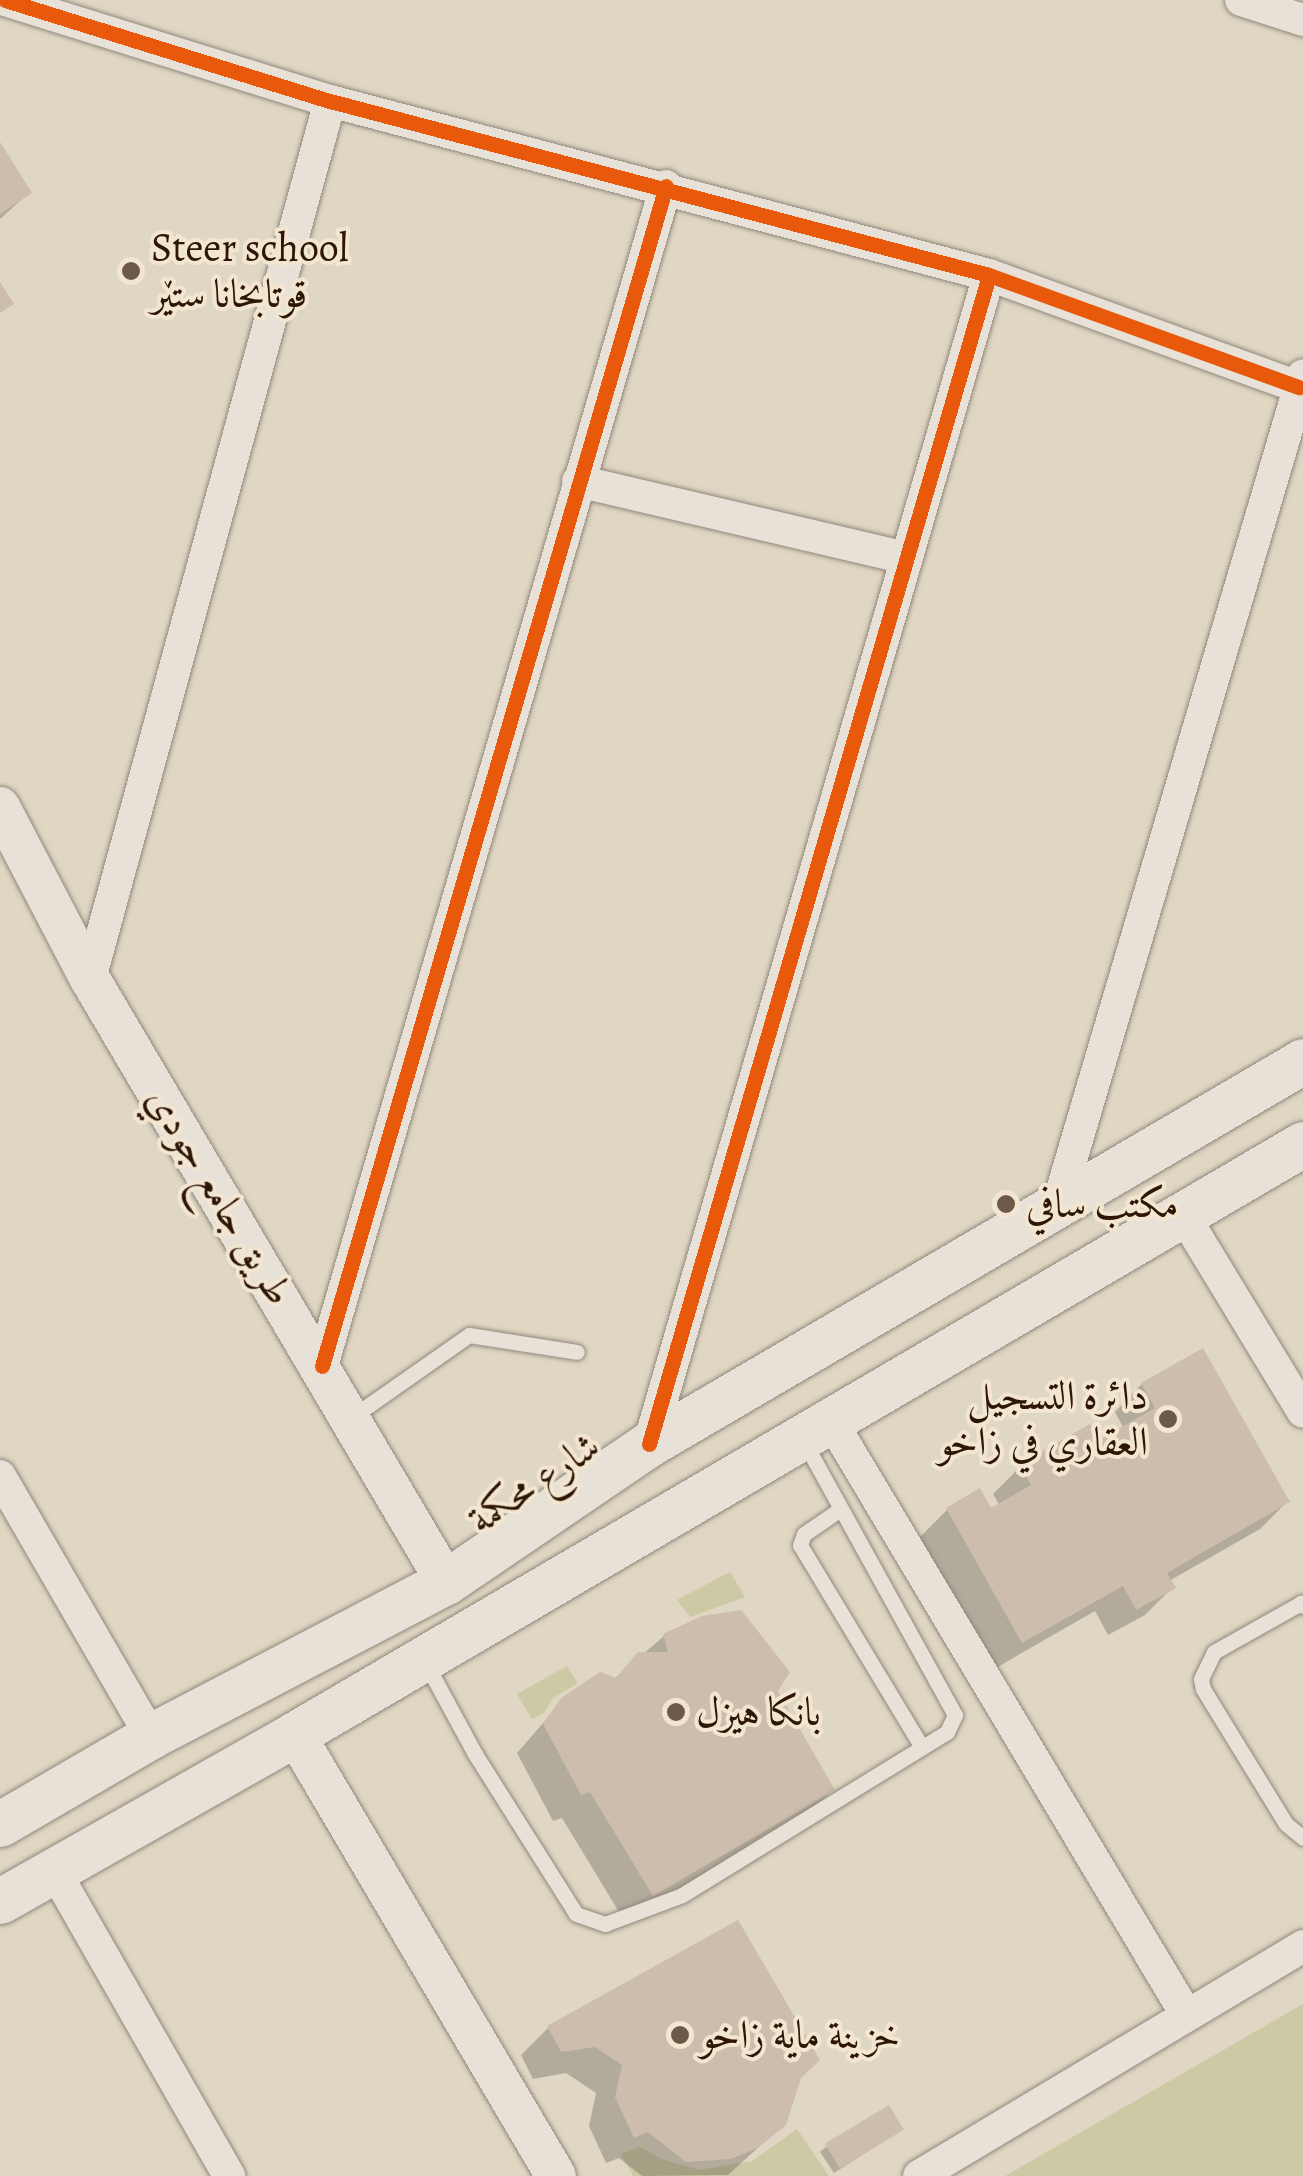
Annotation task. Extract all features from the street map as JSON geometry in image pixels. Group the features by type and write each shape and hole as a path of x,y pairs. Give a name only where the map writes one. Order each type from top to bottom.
{"main road":[{"name":"شارع محكمة","path":"0,1824 151,1736 446,1582 649,1444 1303,1060"},
{"path":"0,1901 295,1734 1303,1144"}],"street":[{"path":"5,0 330,100 666,186 988,275 1301,381 1058,1204"},
{"path":"1241,0 1303,20"},
{"path":"90,980 330,100"},
{"path":"322,1366 666,186"},
{"path":"649,1444 988,275"},
{"path":"578,481 906,558"},
{"name":"طريق جامع جودي","path":"0,807 90,980 322,1366 446,1582"},
{"path":"1184,1216 1303,1412"},
{"path":"816,1428 1186,2014"},
{"path":"0,1476 151,1736"},
{"path":"295,1734 556,2176"},
{"path":"54,1870 228,2176"},
{"path":"919,2176 1303,1946"}],"lane":[{"path":"352,1417 469,1335 576,1352"},
{"path":"422,1657 475,1754 576,1914 605,1924 682,1895 947,1732 954,1715 839,1510 816,1428"},
{"path":"839,1510 804,1534 800,1545 922,1747"},
{"path":"1302,1604 1214,1652 1202,1668 1201,1679 1203,1689 1286,1824 1303,1838"}],"shaded area":[{"path":"730,1572 745,1597 690,1617 677,1600"},
{"path":"567,1666 578,1683 553,1698 543,1714 532,1719 517,1694"},
{"path":"1303,2004 1303,2176 1005,2176"},
{"path":"797,2129 829,2176 633,2176 621,2154 640,2147 664,2160 700,2170 752,2161"}],"building":[{"path":"0,142 32,193 0,214"},
{"path":"0,282 14,304 0,313"},
{"path":"1203,1348 1290,1502 1167,1573 1176,1588 1136,1610 1123,1586 1022,1643 946,1508 980,1488 991,1508 1031,1485 1019,1464 1090,1424 1099,1440 1155,1408 1141,1383"},
{"path":"741,1610 790,1672 778,1691 835,1790 653,1896 590,1792 581,1795 543,1724 561,1698 600,1672 616,1678 638,1652 668,1652 663,1634 702,1616"},
{"name":"خزينة ماية زاخو","path":"738,1920 820,2060 801,2078 786,2125 758,2148 731,2159 686,2162 648,2132 634,2138 615,2097 622,2065 595,2047 561,2052 547,2026"},
{"path":"889,2105 904,2130 840,2168 825,2144"}],"cycle path":[{"path":"5,0 330,101 989,275 1299,387"},
{"path":"322,1366 666,186"},
{"path":"649,1444 989,275"}],"place":[{"name":"Steer school قوتابخانا ستێر","path":"131,271"},
{"name":"مكتب سافي","path":"1006,1204"},
{"name":"دائرة التسجيل العقاري في زاخو","path":"1168,1419"},
{"name":"بانکا هیزل","path":"676,1712"},
{"name":"خزينة ماية زاخو","path":"680,2035"}]}
